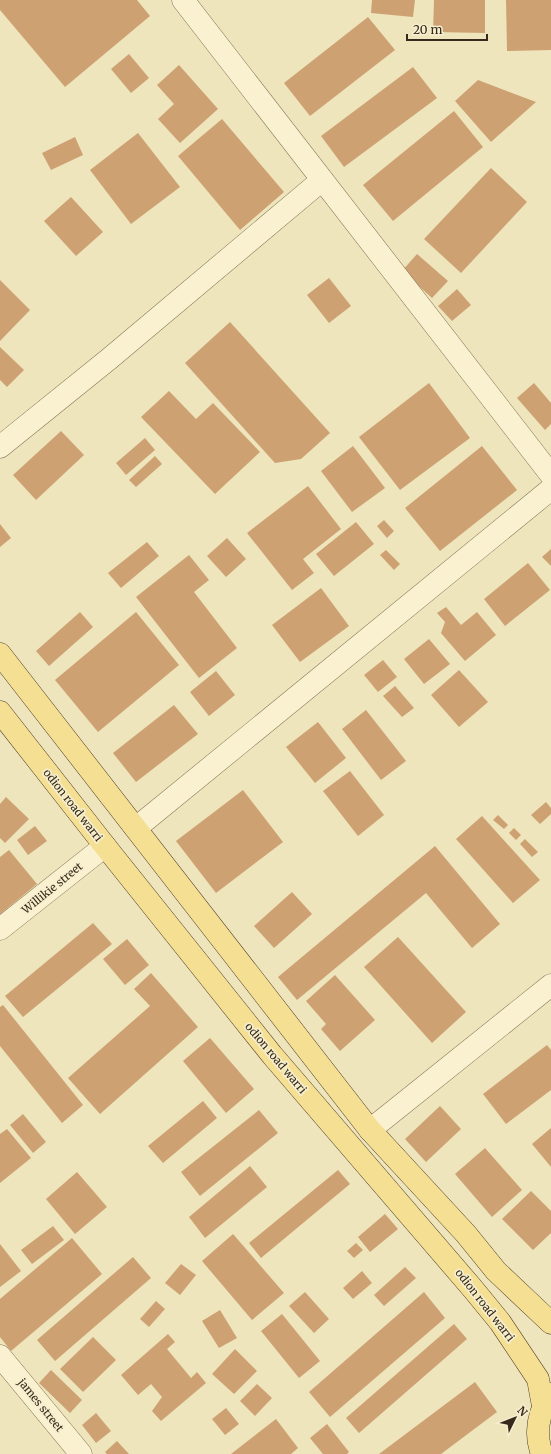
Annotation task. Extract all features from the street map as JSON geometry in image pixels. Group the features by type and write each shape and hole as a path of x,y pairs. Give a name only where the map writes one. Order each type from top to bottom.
{"main road":[{"path":"0,654 370,1130 466,1234 496,1271 551,1323"},
{"name":"odion road warri","path":"0,712 272,1055 500,1322 538,1379 547,1399"},
{"path":"539,1452 538,1426 547,1399"}],"street":[{"path":"183,0 551,475"},
{"path":"0,447 110,359 322,180"},
{"path":"136,828 551,489"},
{"name":"Willikie street","path":"0,929 105,846"},
{"path":"370,1130 551,985"},
{"name":"james street","path":"0,1356 81,1454"}],"building":[{"path":"0,0 137,0 150,16 65,87 0,10"},
{"path":"372,0 415,0 413,17 371,13"},
{"path":"434,0 485,0 485,33 433,32"},
{"path":"506,0 551,0 551,50 507,51"},
{"path":"368,17 395,50 310,116 284,83"},
{"path":"129,54 149,78 131,93 111,69"},
{"path":"179,65 218,109 180,143 158,119 174,104 157,85"},
{"path":"413,67 437,98 344,167 321,136"},
{"path":"478,80 536,102 491,142 455,101"},
{"path":"454,111 483,147 393,221 363,185"},
{"path":"222,119 284,192 240,230 178,156"},
{"path":"138,133 180,187 131,224 90,170"},
{"path":"75,137 83,155 51,170 42,153"},
{"path":"491,168 527,202 461,273 424,239"},
{"path":"71,197 103,232 76,256 44,221"},
{"path":"417,254 448,281 432,298 402,271"},
{"path":"329,278 351,306 329,323 307,295"},
{"path":"0,280 30,310 0,341"},
{"path":"457,289 471,305 452,321 438,306"},
{"path":"230,322 330,433 301,459 275,463 185,363"},
{"path":"0,347 24,370 7,387 0,380"},
{"path":"429,383 470,438 400,490 359,437"},
{"path":"534,383 551,403 551,424 545,430 517,398"},
{"path":"169,391 196,419 213,403 260,452 215,494 141,417"},
{"path":"61,431 84,455 36,500 13,475"},
{"path":"145,438 155,450 126,475 116,463"},
{"path":"353,446 385,488 352,512 321,471"},
{"path":"482,446 517,490 440,551 405,508"},
{"path":"155,456 162,464 136,487 129,480"},
{"path":"308,486 341,529 303,559 314,573 292,590 247,533"},
{"path":"384,520 394,531 387,538 377,526"},
{"path":"356,522 374,544 334,576 316,554"},
{"path":"0,524 11,538 0,547"},
{"path":"227,538 246,559 226,577 207,556"},
{"path":"147,542 159,556 121,588 108,573"},
{"path":"551,549 551,566 542,557"},
{"path":"386,550 400,564 394,570 380,555"},
{"path":"189,555 209,580 194,592 237,648 199,678 136,597"},
{"path":"528,563 550,590 505,626 484,599"},
{"path":"321,588 349,626 300,662 272,625"},
{"path":"446,607 461,625 477,612 496,635 465,661 441,633 445,622 437,613"},
{"path":"80,612 93,627 49,666 36,651"},
{"path":"136,612 179,665 98,732 55,680"},
{"path":"429,639 450,664 424,684 404,659"},
{"path":"383,660 397,677 378,692 364,675"},
{"path":"459,670 488,702 459,727 431,695"},
{"path":"216,671 235,695 209,716 190,692"},
{"path":"395,686 414,708 402,717 383,696"},
{"path":"174,705 198,734 136,782 113,753"},
{"path":"366,710 406,761 381,780 342,729"},
{"path":"318,722 346,758 315,783 286,747"},
{"path":"350,771 384,815 358,836 323,791"},
{"path":"243,790 283,842 216,893 176,841"},
{"path":"6,797 29,819 5,843 0,838 0,804"},
{"path":"546,802 551,808 551,814 540,824 531,815"},
{"path":"498,815 508,825 504,829 493,820"},
{"path":"482,816 540,880 513,903 456,839"},
{"path":"35,826 47,841 28,855 17,840"},
{"path":"514,828 521,835 516,840 509,833"},
{"path":"525,839 538,852 532,857 520,844"},
{"path":"435,846 500,924 472,948 426,893 297,1000 278,977"},
{"path":"9,850 37,884 0,914 0,857"},
{"path":"292,892 312,914 274,948 254,926"},
{"path":"93,923 112,944 23,1017 5,996"},
{"path":"398,937 466,1012 432,1043 364,967"},
{"path":"127,939 149,965 125,985 103,959"},
{"path":"151,973 198,1027 100,1114 68,1078 150,1006 134,989"},
{"path":"335,975 375,1020 340,1051 321,1029 326,1024 306,1001"},
{"path":"3,1005 83,1105 62,1123 0,1046 0,1007"},
{"path":"210,1038 254,1089 226,1113 183,1061"},
{"path":"547,1045 551,1050 551,1090 506,1124 483,1094"},
{"path":"203,1101 217,1118 163,1163 148,1146"},
{"path":"440,1106 461,1129 426,1162 405,1139"},
{"path":"259,1110 278,1133 200,1196 181,1172"},
{"path":"23,1114 46,1142 33,1153 10,1125"},
{"path":"551,1128 551,1167 532,1144"},
{"path":"7,1129 31,1158 0,1183 0,1134"},
{"path":"485,1148 522,1190 492,1217 455,1174"},
{"path":"250,1166 267,1187 205,1238 189,1217"},
{"path":"338,1170 350,1184 261,1258 249,1243"},
{"path":"77,1172 107,1207 75,1234 46,1199"},
{"path":"531,1191 551,1211 551,1233 533,1250 502,1219"},
{"path":"385,1214 398,1229 370,1252 358,1237"},
{"path":"53,1226 64,1240 32,1264 21,1250"},
{"path":"233,1234 284,1293 252,1320 202,1261"},
{"path":"72,1238 102,1274 11,1351 0,1337 0,1299"},
{"path":"356,1243 363,1250 354,1258 347,1251"},
{"path":"0,1244 21,1271 0,1287"},
{"path":"133,1257 151,1278 55,1361 37,1340"},
{"path":"181,1264 196,1275 180,1295 165,1283"},
{"path":"405,1267 416,1278 384,1306 374,1295"},
{"path":"362,1271 372,1283 353,1299 343,1288"},
{"path":"305,1292 329,1319 314,1333 289,1306"},
{"path":"424,1292 445,1318 330,1417 309,1392"},
{"path":"156,1301 165,1309 149,1327 140,1319"},
{"path":"220,1310 237,1338 219,1348 202,1321"},
{"path":"282,1314 320,1361 299,1378 261,1331"},
{"path":"454,1324 467,1339 359,1433 346,1418"},
{"path":"168,1334 175,1342 167,1349 191,1378 197,1372 206,1383 161,1421 152,1411 162,1397 151,1384 138,1395 121,1375"},
{"path":"93,1337 116,1360 83,1392 60,1369"},
{"path":"235,1349 257,1371 234,1394 212,1374"},
{"path":"51,1370 82,1400 70,1413 39,1383"},
{"path":"475,1382 497,1412 441,1454 379,1454"},
{"path":"257,1384 272,1398 255,1416 240,1401"},
{"path":"226,1408 239,1424 225,1435 212,1419"},
{"path":"96,1413 111,1431 96,1443 82,1425"},
{"path":"276,1419 298,1448 291,1454 231,1454"},
{"path":"327,1424 349,1452 347,1454 323,1454 310,1438"},
{"path":"117,1441 129,1454 107,1454 105,1452"}]}
